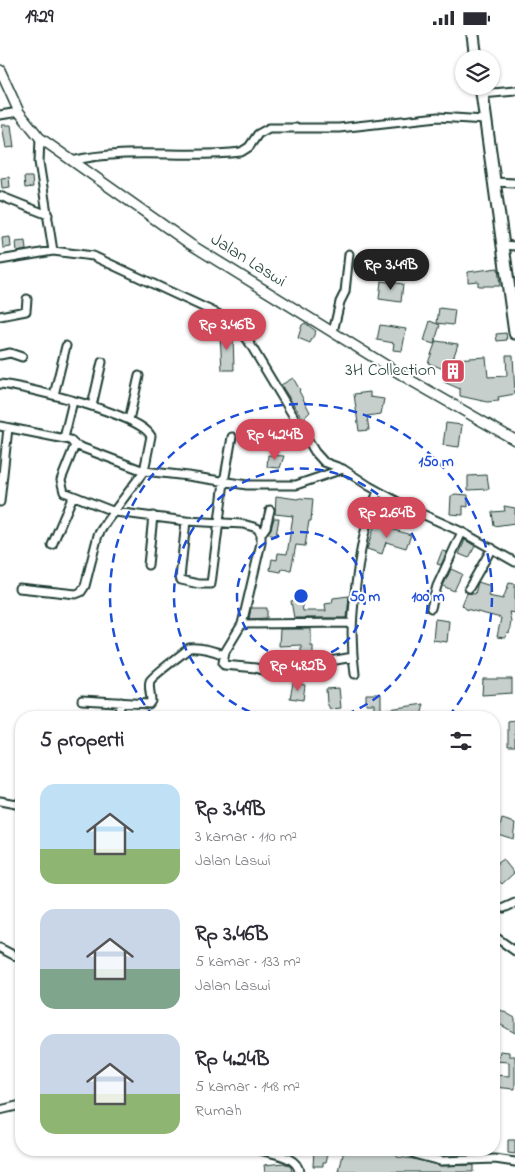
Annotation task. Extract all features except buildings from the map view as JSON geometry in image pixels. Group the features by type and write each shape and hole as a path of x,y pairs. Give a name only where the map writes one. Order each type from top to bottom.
{"main road":[{"path":"473,35 475,50"},
{"path":"482,95 494,182 509,246 515,333"}],"street":[{"name":"Jalan Laswi","path":"0,70 19,112 40,138 72,161 190,245 410,380 515,440"},
{"path":"500,91 515,91"},
{"path":"0,115 19,112"},
{"path":"72,161 88,157 117,155 182,155 242,152 249,147 258,134 269,128 339,128 438,117 485,120"},
{"path":"40,138 39,162 53,251"},
{"path":"494,182 515,183"},
{"path":"0,196 48,215"},
{"path":"0,260 53,251 93,256 211,310 233,324 247,339 315,452 324,462 343,469 411,509 462,532 515,562"},
{"path":"332,332 340,302 345,292 349,254"},
{"path":"0,316 26,311 27,299"},
{"path":"54,395 66,346"},
{"path":"0,355 10,353 22,357"},
{"path":"92,406 102,362"},
{"path":"128,421 139,376"},
{"path":"0,384 18,386 92,406 149,431 151,436 144,471 98,535 85,586 81,592 76,594 19,589"},
{"path":"64,438 73,401"},
{"path":"0,502 4,427 64,438 70,440 74,445 144,471 247,485 296,485 343,469"},
{"path":"186,521 180,578 181,580 209,585 212,579 224,482 232,437"},
{"path":"74,445 61,480 64,492 115,512 186,521 243,524 257,528 261,534"},
{"path":"356,674 353,657 353,598 368,515 378,491"},
{"path":"52,545 73,496"},
{"path":"270,510 266,527 261,534 242,624 226,651 222,663 224,665 256,668 268,672 303,663 319,663 353,657"},
{"path":"148,565 153,516"},
{"path":"431,608 437,586 462,532"},
{"path":"468,588 492,548"},
{"path":"242,624 352,623"},
{"path":"82,700 150,703 151,679 189,648 226,651"},
{"path":"119,711 121,702"},
{"path":"0,801 15,804"},
{"path":"504,908 515,903"},
{"path":"500,940 515,951"},
{"path":"0,948 15,956"},
{"path":"0,1110 15,1106"},
{"path":"280,1156 293,1160 299,1168 299,1172"},
{"path":"422,1156 441,1161 495,1159 515,1162"}],"place":[{"name":"3H Collection","path":"453,371"}]}
